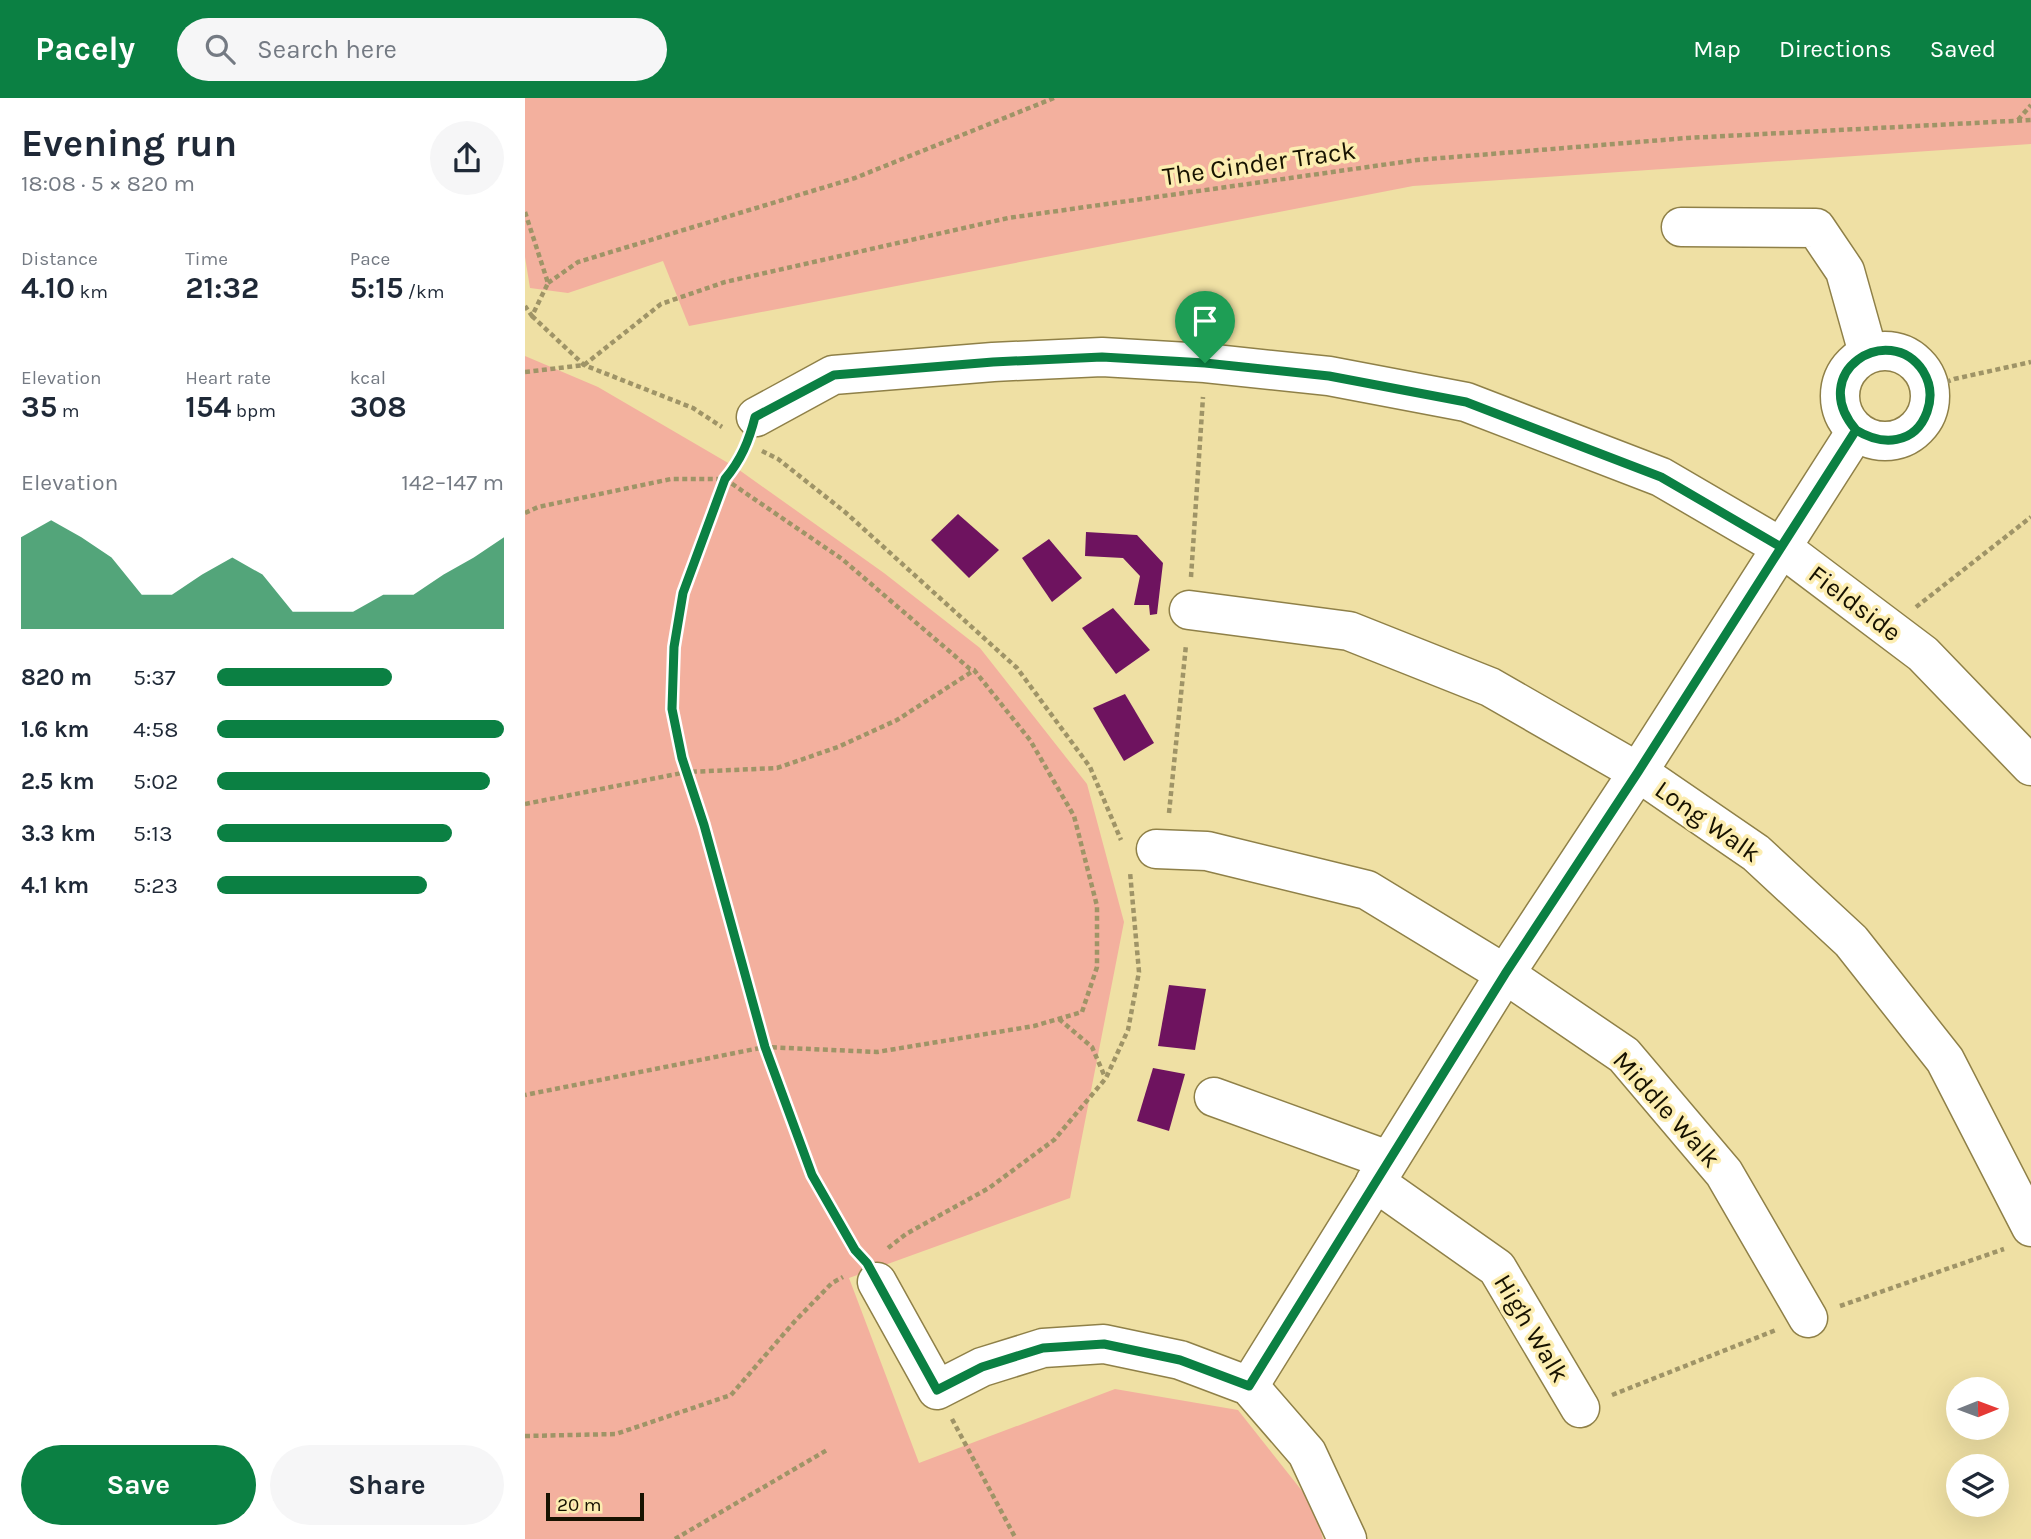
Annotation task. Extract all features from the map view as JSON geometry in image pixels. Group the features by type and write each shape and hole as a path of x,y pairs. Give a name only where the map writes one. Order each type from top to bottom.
{"street":[{"path":"1681,228 1816,228 1845,271 1868,353"},
{"path":"1881,350 1895,351 1918,364 1930,388 1930,404 1924,418 1914,431 1900,439 1870,439 1846,419 1840,404 1840,388 1845,373 1868,353 1881,350"},
{"name":"Fieldside","path":"743,430 834,375 993,362 1102,357 1205,363 1329,376 1466,402 1661,477 1781,547 1923,654 2031,766"},
{"path":"1249,1386 1505,974 1638,772 1856,430"},
{"name":"Long Walk","path":"1189,610 1349,631 1490,687 1638,772 1756,853 1851,941 1945,1060 2031,1227"},
{"name":"Middle Walk","path":"1136,853 1207,850 1367,890 1505,974 1624,1055 1724,1173 1808,1318"},
{"name":"High Walk","path":"1214,1097 1382,1171 1497,1268 1580,1408"},
{"path":"872,1273 937,1390 982,1367 1043,1348 1104,1344 1180,1360 1249,1386 1307,1453 1347,1539"}],"path":[{"path":"532,316 548,283 578,262 855,178 1054,98"},
{"path":"2018,121 2031,104"},
{"name":"The Cinder Track","path":"584,365 661,304 725,282 1008,218 1417,160 1687,138 2031,120"},
{"path":"525,212 548,283"},
{"path":"525,306 532,316 584,365 743,430 845,512 1017,668 1090,767 1136,853 1139,972 1128,1030 1106,1078 1054,1140 989,1188 906,1234 872,1273 832,1283 731,1395 616,1434 525,1436"},
{"path":"1930,388 1954,379 2031,362"},
{"path":"525,372 584,365"},
{"path":"743,430 735,467 725,479 683,593 674,647 672,709 682,758 704,825 765,1047 812,1175 855,1250 872,1273"},
{"path":"525,513 538,507 671,479 725,479 842,559 974,670 1030,740 1074,816 1097,906 1097,967 1082,1012 1034,1026 877,1052 765,1047 525,1095"},
{"path":"1888,628 2031,517"},
{"path":"525,804 687,772 777,768 826,751 897,720 974,670"},
{"path":"1059,1019 1091,1047 1106,1078"},
{"path":"937,1390 1016,1539"},
{"path":"674,1539 827,1450"}],"shaded area":[{"path":"525,98 2031,98 2031,144 1413,186 689,326 663,261 568,293 530,288 525,257"},
{"path":"525,356 598,387 735,467 884,573 980,648 1087,784 1124,922 1070,1198 849,1278 919,1463 1115,1389 1238,1410 1314,1506 1323,1539 525,1539"}],"building":[{"path":"958,514 999,550 969,578 931,540"},
{"path":"1086,532 1137,535 1163,563 1157,614 1150,615 1149,605 1134,605 1140,576 1123,558 1085,556"},
{"path":"1049,539 1082,578 1052,602 1022,558"},
{"path":"1113,608 1150,650 1116,674 1082,628"},
{"path":"1125,694 1154,743 1124,761 1093,708"},
{"path":"1169,985 1206,989 1195,1050 1158,1046"},
{"path":"1153,1068 1185,1074 1169,1131 1137,1121"}],"route":[{"path":"1205,363 1102,357 993,362 834,375 755,417 748,444 725,479 683,593 674,647 672,709 682,758 704,825 765,1047 812,1175 855,1250 867,1263 937,1390 982,1367 1043,1348 1104,1344 1180,1360 1249,1386 1505,974 1638,772 1856,430 1870,439 1900,439 1914,431 1930,404 1930,388 1925,375 1918,364 1907,356 1895,351 1881,350 1868,353 1855,362 1845,373 1840,388 1840,404 1846,419 1856,430 1781,547 1661,477 1466,402 1329,376 1205,363"}]}
